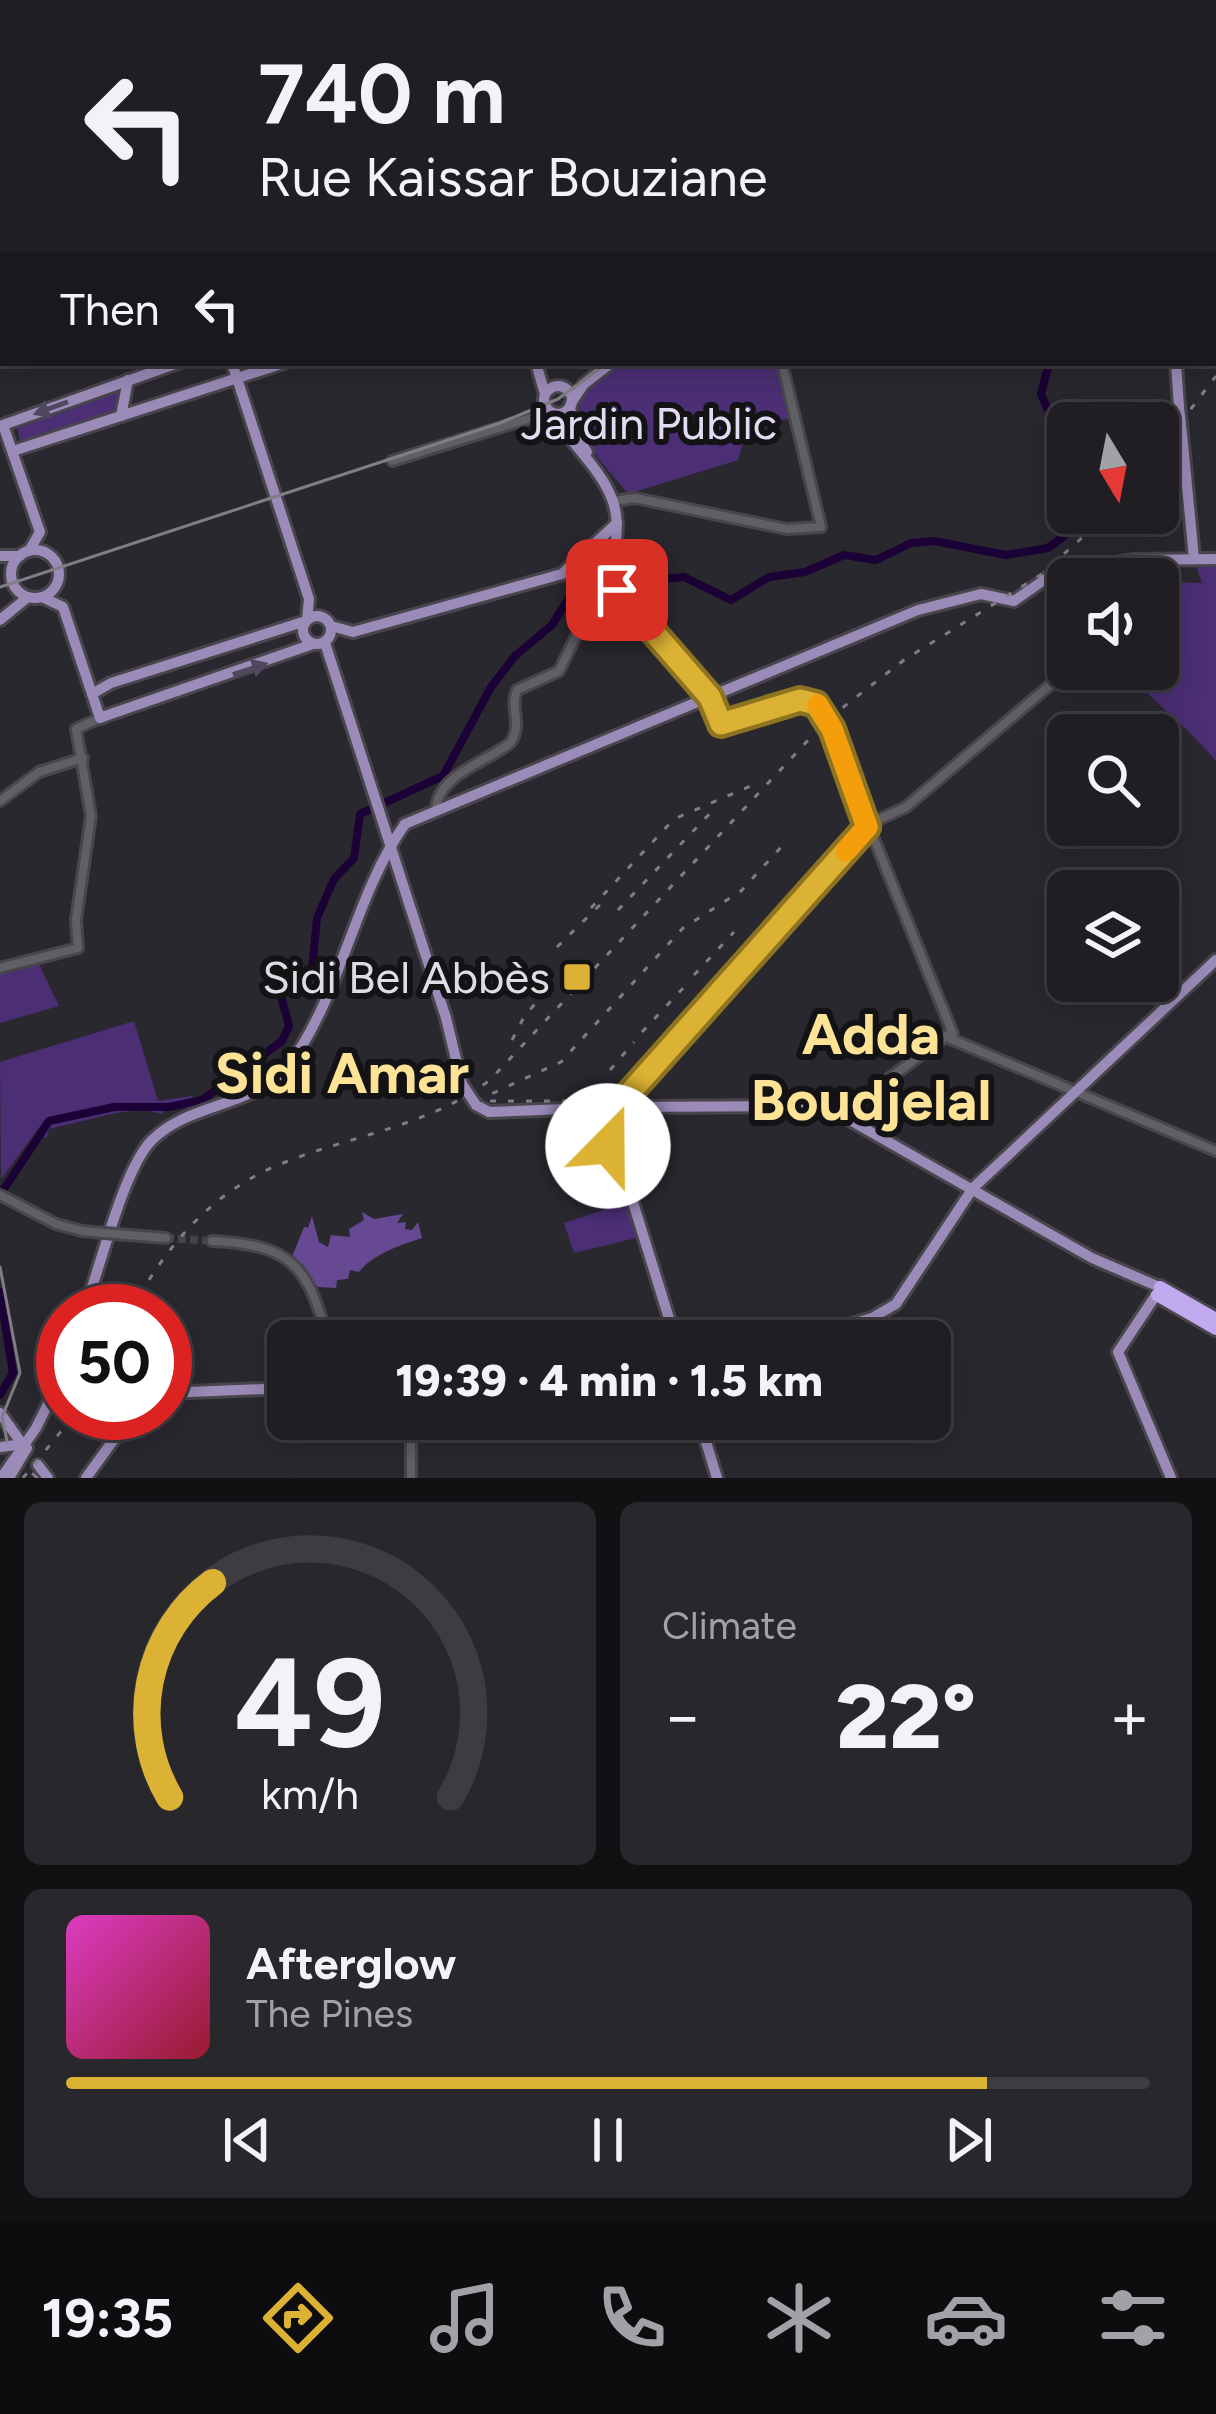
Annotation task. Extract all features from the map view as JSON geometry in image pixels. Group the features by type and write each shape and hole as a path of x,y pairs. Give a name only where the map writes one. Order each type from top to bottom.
{"highway":[{"path":"1155,1293 1216,1319"},
{"path":"1155,1293 1216,1329"}],"main road":[{"path":"172,366 123,389 6,424 97,685 102,717 320,643 575,570 616,521"},
{"path":"233,366 309,599 327,621"},
{"path":"15,450 275,366"},
{"path":"539,366 548,405 590,460"},
{"path":"541,366 569,392 573,431 617,500 616,583"},
{"path":"571,405 598,366"},
{"path":"548,405 559,387 606,366"},
{"path":"1176,366 1194,558"},
{"path":"123,389 146,408"},
{"path":"121,416 123,389"},
{"path":"548,405 571,405"},
{"path":"1,620 24,554 40,532 15,450"},
{"path":"50,555 0,558 12,585 63,607 97,685"},
{"path":"94,1284 142,1152 169,1128 244,1098 290,1065 405,824 918,610 980,593 1018,600 1044,580 1111,562 1216,559"},
{"path":"97,685 172,667 306,621 327,621 353,632 575,570 616,583 710,697"},
{"path":"42,597 58,583"},
{"path":"309,599 304,635 320,643 329,661 390,848"},
{"path":"320,643 327,621"},
{"path":"172,667 189,688"},
{"path":"172,667 176,693"},
{"path":"379,813 405,824"},
{"path":"379,813 387,864 451,1033 462,1084 476,1106 489,1112 618,1106 802,1107 842,1113 1155,1293 1118,1352 1171,1478"},
{"path":"865,1320 896,1304 973,1188 1216,960"},
{"path":"610,1150 608,1129 618,1106"},
{"path":"572,1110 610,1150 626,1179 670,1320"},
{"path":"192,1392 267,1389"},
{"path":"1,1416 18,1444"},
{"path":"5,1478 36,1416"},
{"path":"89,1478 116,1440"},
{"path":"705,1440 717,1478"},
{"path":"5,1478 18,1444"},
{"path":"38,1466 48,1478"}],"street":[{"path":"617,500 635,498 787,530 821,527 783,366"},
{"path":"392,461 529,416 548,405"},
{"path":"1044,580 1047,584"},
{"path":"436,811 437,796 469,764 512,742 518,724 515,692 559,670 583,622 616,583"},
{"path":"618,1106 867,826 911,803 1047,688"},
{"path":"710,697 721,724 800,700 816,704 828,719 953,1037"},
{"path":"0,968 77,948 76,920 91,816 76,729 102,717"},
{"path":"0,801 30,778 82,758"},
{"path":"842,1113 934,1044 953,1037 1216,1151"},
{"path":"1,1196 56,1224 82,1231 166,1238"},
{"path":"212,1241 260,1245 292,1260 314,1292 322,1320"},
{"path":"411,1440 411,1478"}],"green space":[{"name":"Jardin Public","path":"612,366 784,366 793,418 748,427 738,460 628,494 581,429 583,399"},
{"path":"114,391 120,394 120,409 20,442 17,425"},
{"path":"1196,565 1216,565 1216,761 1179,723 1179,714 1169,714 1144,690 1179,690 1179,582 1202,583"},
{"path":"37,960 59,1006 0,1023 0,972"},
{"path":"134,1021 158,1101 192,1096 197,1108 162,1108 163,1114 116,1113 49,1129 47,1137 35,1137 46,1118 1,1179 0,1062"},
{"path":"627,1202 640,1237 574,1253 564,1223"}],"shaded area":[{"path":"362,1212 374,1219 403,1214 397,1223 406,1222 405,1229 412,1230 418,1222 422,1238 380,1255 359,1272 350,1270 348,1279 337,1280 336,1288 318,1287 292,1257 304,1227 308,1228 312,1216 319,1242 328,1247 331,1235 350,1237 349,1229 364,1220"}],"waterway":[{"path":"1047,408 1041,394 1048,366"},
{"path":"0,1195 49,1121 114,1107 169,1107 202,1100 282,1041 289,1026 282,990 312,970 317,918 334,879 354,858 360,814 443,776 491,687 515,656 552,625 579,582 684,577 731,600 769,577 805,572 844,555 876,560 911,543 934,541 1006,555 1048,548 1064,534"},
{"path":"0,1292 13,1373 0,1395"}],"tunnel":[{"path":"166,1238 212,1241"}],"tram line":[{"path":"0,587 500,423 558,399 603,366"},
{"path":"0,1267 20,1373 2,1417 7,1441"},
{"path":"33,1474 37,1478"}],"railway":[{"path":"1179,424 1216,376"},
{"path":"147,1284 192,1224 254,1177 305,1155 414,1120 490,1080 828,719 904,660 1042,574 1086,534"},
{"path":"591,908 674,819 760,782"},
{"path":"618,910 717,806"},
{"path":"476,1101 561,1062 683,928 741,891 784,844"},
{"path":"557,947 604,901"},
{"path":"694,975 734,932"},
{"path":"490,1101 567,1101 618,1087 725,973"},
{"path":"642,1032 686,985"},
{"path":"512,1040 525,1015 546,992"},
{"path":"610,1070 634,1042"},
{"path":"23,1478 54,1440"}],"slow traffic":[{"path":"818,705 828,719 867,827 846,851"}],"place":[{"name":"Sidi Bel Abbès","path":"577,977"}],"district":[{"name":"Adda Boudjelal","path":"871,1067"},
{"name":"Sidi Amar","path":"342,1073"}],"route":[{"path":"608,1146 610,1120 618,1106 867,827 828,719 816,704 800,700 721,724 710,697 617,590"}]}
